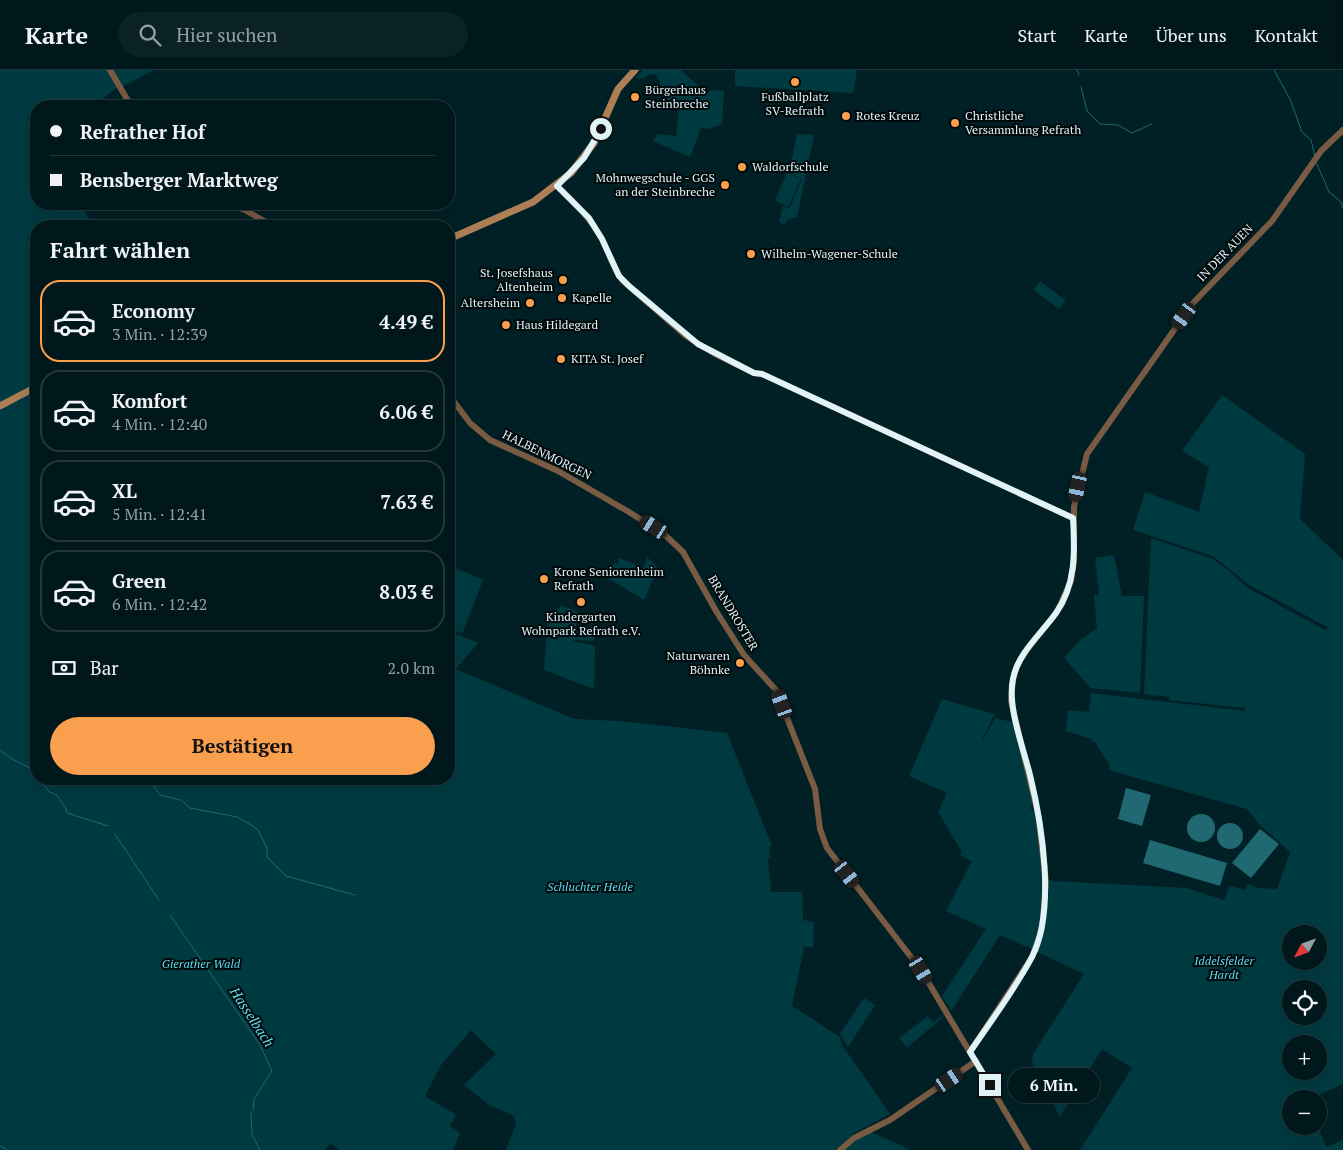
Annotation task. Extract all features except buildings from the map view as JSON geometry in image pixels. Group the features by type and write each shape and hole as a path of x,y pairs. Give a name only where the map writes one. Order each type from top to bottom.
{"main road":[{"path":"455,236 533,202 557,186 571,173 590,149 618,89 635,70"},
{"path":"0,406 30,389"}],"street":[{"path":"110,70 128,100"},
{"name":"IN DER AUEN","path":"970,1052 1032,958 1042,929 1046,881 1035,796 1011,701 1017,665 1057,612 1068,591 1074,562 1073,518 1085,460 1093,444 1193,303 1272,221 1327,144 1343,130"},
{"path":"557,186 589,218 602,239 619,276 686,336 698,344 754,373 762,374 1073,518"},
{"path":"245,210 262,220"},
{"name":"HALBENMORGEN","path":"455,403 470,423 490,440 558,471 594,492"},
{"name":"BRANDROSTER","path":"594,492 654,527 675,543 690,562 716,611 739,648 776,690 815,789 822,839 831,854 907,950 970,1052"},
{"path":"970,1052 1028,1150"},
{"path":"840,1150 854,1138 890,1120 976,1061"}],"green space":[{"name":"Schluchter Heide","path":"0,70 154,70 122,87 116,88 101,100 30,100 30,210 84,210 90,220 30,220 30,785 455,785 455,633 478,643 456,669 574,719 620,721 727,733 772,846 769,847 770,857 768,859 771,892 802,892 803,920 814,922 813,947 804,947 792,1006 840,1037 842,1045 890,1114 854,1133 835,1150 506,1150 516,1124 514,1116 488,1104 464,1085 496,1054 471,1030 441,1065 425,1096 456,1115 450,1126 460,1133 453,1150 339,1150 331,1143 325,1150 0,1150"},
{"path":"643,70 681,70 704,91 709,93 710,90 724,91 722,124 709,129 701,128 690,157 653,141 657,134 676,136 679,108 666,107 669,90 660,89 660,81 656,75 650,74 643,79 635,78"},
{"name":"Fußballplatz SV-Refrath","path":"735,70 857,70 853,93 735,86"},
{"path":"797,134 814,135 797,217 787,220 785,225 779,222 783,206 789,209 802,179 789,173"},
{"path":"787,173 801,179 788,207 775,200"},
{"path":"1040,281 1066,301 1059,309 1034,290"},
{"name":"Iddelsfelder Hardt","path":"1222,395 1305,454 1300,519 1343,560 1343,1084 1327,1091 1282,1090 1282,1135 1321,1135 1326,1147 1343,1140 1343,1150 1080,1150 1132,1068 1102,1049 1060,1117 1032,1064 1033,1054 1084,974 1037,952 1042,935 1047,879 1053,881 1186,888 1224,900 1230,886 1245,890 1248,884 1257,888 1277,889 1291,853 1259,824 1247,809 1112,771 1108,768 1110,766 1095,742 1091,741 1092,739 1066,731 1068,710 1089,712 1091,693 1245,711 1245,708 1169,700 1170,697 1144,694 1151,538 1213,559 1248,588 1325,630 1329,628 1249,585 1213,556 1133,530 1145,492 1199,512 1209,467 1182,451"},
{"path":"1114,555 1122,596 1144,596 1140,693 1091,688 1064,658 1078,642 1097,628 1094,595 1099,595 1095,558"},
{"path":"647,557 658,568 644,600 608,578 613,563 618,564 619,558 644,568"},
{"path":"455,568 483,580 462,634 455,631"},
{"path":"561,605 578,612 575,631 596,635 593,641 573,641 592,645 595,648 594,689 544,670 548,621"},
{"path":"942,699 997,715 993,717 982,740 995,718 1012,722 1033,794 1031,810 1036,813 1042,882 1038,933 1034,950 1000,935 951,1011 942,996 986,929 946,911 972,861 960,855 962,852 938,812 947,793 909,776"},
{"path":"864,998 875,1005 848,1047 840,1034"},
{"path":"943,1015 907,1048 899,1038 928,1016 933,1023"},
{"path":"871,1132 907,1148 910,1150 843,1150"}],"shaded area":[{"path":"1126,788 1151,795 1142,826 1118,819"},
{"path":"1201,814 1211,818 1215,828 1211,838 1201,842 1191,838 1187,828 1191,818"},
{"path":"1230,823 1240,826 1243,836 1240,846 1230,849 1220,846 1217,836 1220,826"},
{"path":"1260,829 1279,844 1251,878 1232,863"},
{"path":"1150,840 1227,863 1220,886 1143,863"}],"waterway":[{"path":"1077,70 1079,75"},
{"path":"1274,70 1290,99 1302,132 1311,140 1315,156"},
{"path":"1081,87 1087,111 1100,124 1118,125 1132,133 1152,124"},
{"path":"1316,162 1329,192 1341,202 1343,208"},
{"name":"Hasselbach","path":"0,750 12,759 30,768"},
{"name":"Hasselbach","path":"44,785 49,792 57,795 67,813 108,826"},
{"path":"153,785 160,795 181,800 190,808 237,817 248,823 258,830 267,848 267,857 286,876 355,895"},
{"name":"Hasselbach","path":"115,834 159,900"},
{"name":"Hasselbach","path":"170,915 260,1045 272,1071 254,1099 253,1110"},
{"name":"Hasselbach","path":"251,1113 252,1135 260,1150"},
{"path":"0,1146 7,1150"}],"place":[{"name":"Fußballplatz SV-Refrath","path":"795,82"},
{"name":"Bürgerhaus Steinbreche","path":"635,97"},
{"name":"Rotes Kreuz","path":"846,116"},
{"name":"Christliche Versammlung Refrath","path":"955,123"},
{"name":"Waldorfschule","path":"742,167"},
{"name":"Mohnwegschule - GGS an der Steinbreche","path":"725,185"},
{"name":"Wilhelm-Wagener-Schule","path":"751,254"},
{"name":"St. Josefshaus Altenheim","path":"563,280"},
{"name":"Kapelle","path":"562,298"},
{"name":"Altersheim","path":"530,303"},
{"name":"Haus Hildegard","path":"506,325"},
{"name":"KITA St. Josef","path":"561,359"},
{"name":"Krone Seniorenheim Refrath","path":"544,579"},
{"name":"Kindergarten Wohnpark Refrath e.V.","path":"581,602"},
{"name":"Naturwaren Böhnke","path":"740,663"}],"route":[{"path":"601,129 584,158 557,186 589,218 602,239 619,276 686,336 715,354 754,373 762,374 944,460 1073,518 1074,562 1068,591 1057,612 1017,665 1013,680 1011,701 1035,796 1046,881 1042,929 1032,958 970,1052 990,1085"}],"park label":[{"name":"Gierather Wald","path":"201,964"}]}
